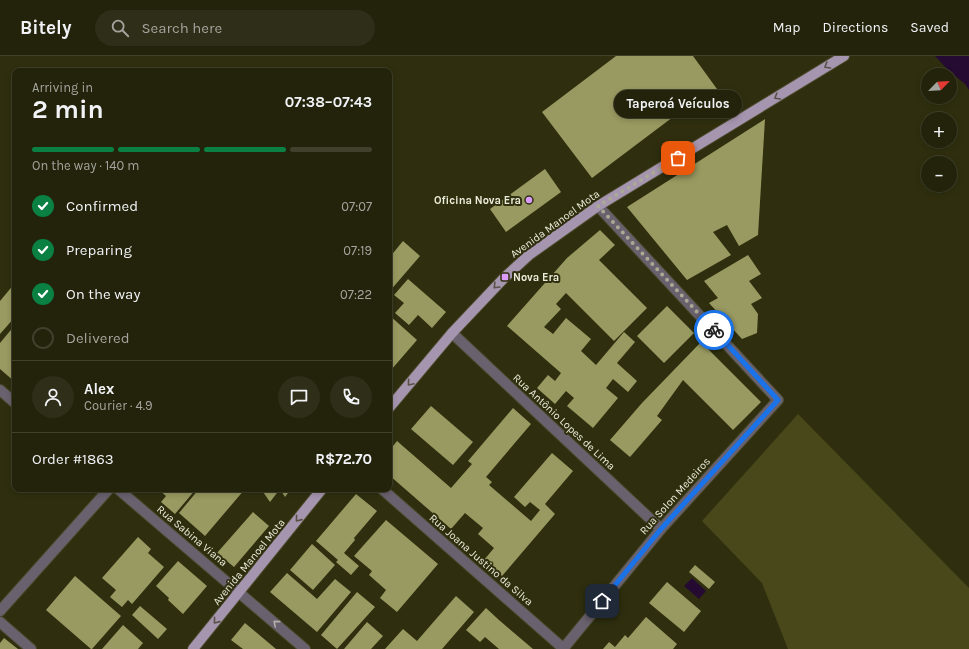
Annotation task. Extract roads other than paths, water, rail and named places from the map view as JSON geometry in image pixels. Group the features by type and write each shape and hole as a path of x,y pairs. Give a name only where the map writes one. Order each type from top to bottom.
{"main road":[{"name":"Avenida Manoel Mota","path":"392,404 452,333 505,277 529,255 598,206 844,56"},
{"name":"Avenida Manoel Mota","path":"193,649 320,492"}],"street":[{"name":"Rua Solon Medeiros","path":"563,649 661,529 778,400 598,206"},
{"name":"Rua Antônio Lopes de Lima","path":"452,333 661,529"},
{"path":"0,390 12,400"},
{"path":"0,611 106,492"},
{"name":"Rua Sabina Viana","path":"122,492 305,649"},
{"name":"Rua Joana Justino da Silva","path":"385,492 563,649"},
{"path":"0,622 32,649"}],"place":[{"name":"Taperoá Veículos","path":"678,158"},
{"name":"Oficina Nova Era","path":"529,200"},
{"name":"Nova Era","path":"505,277"}]}
